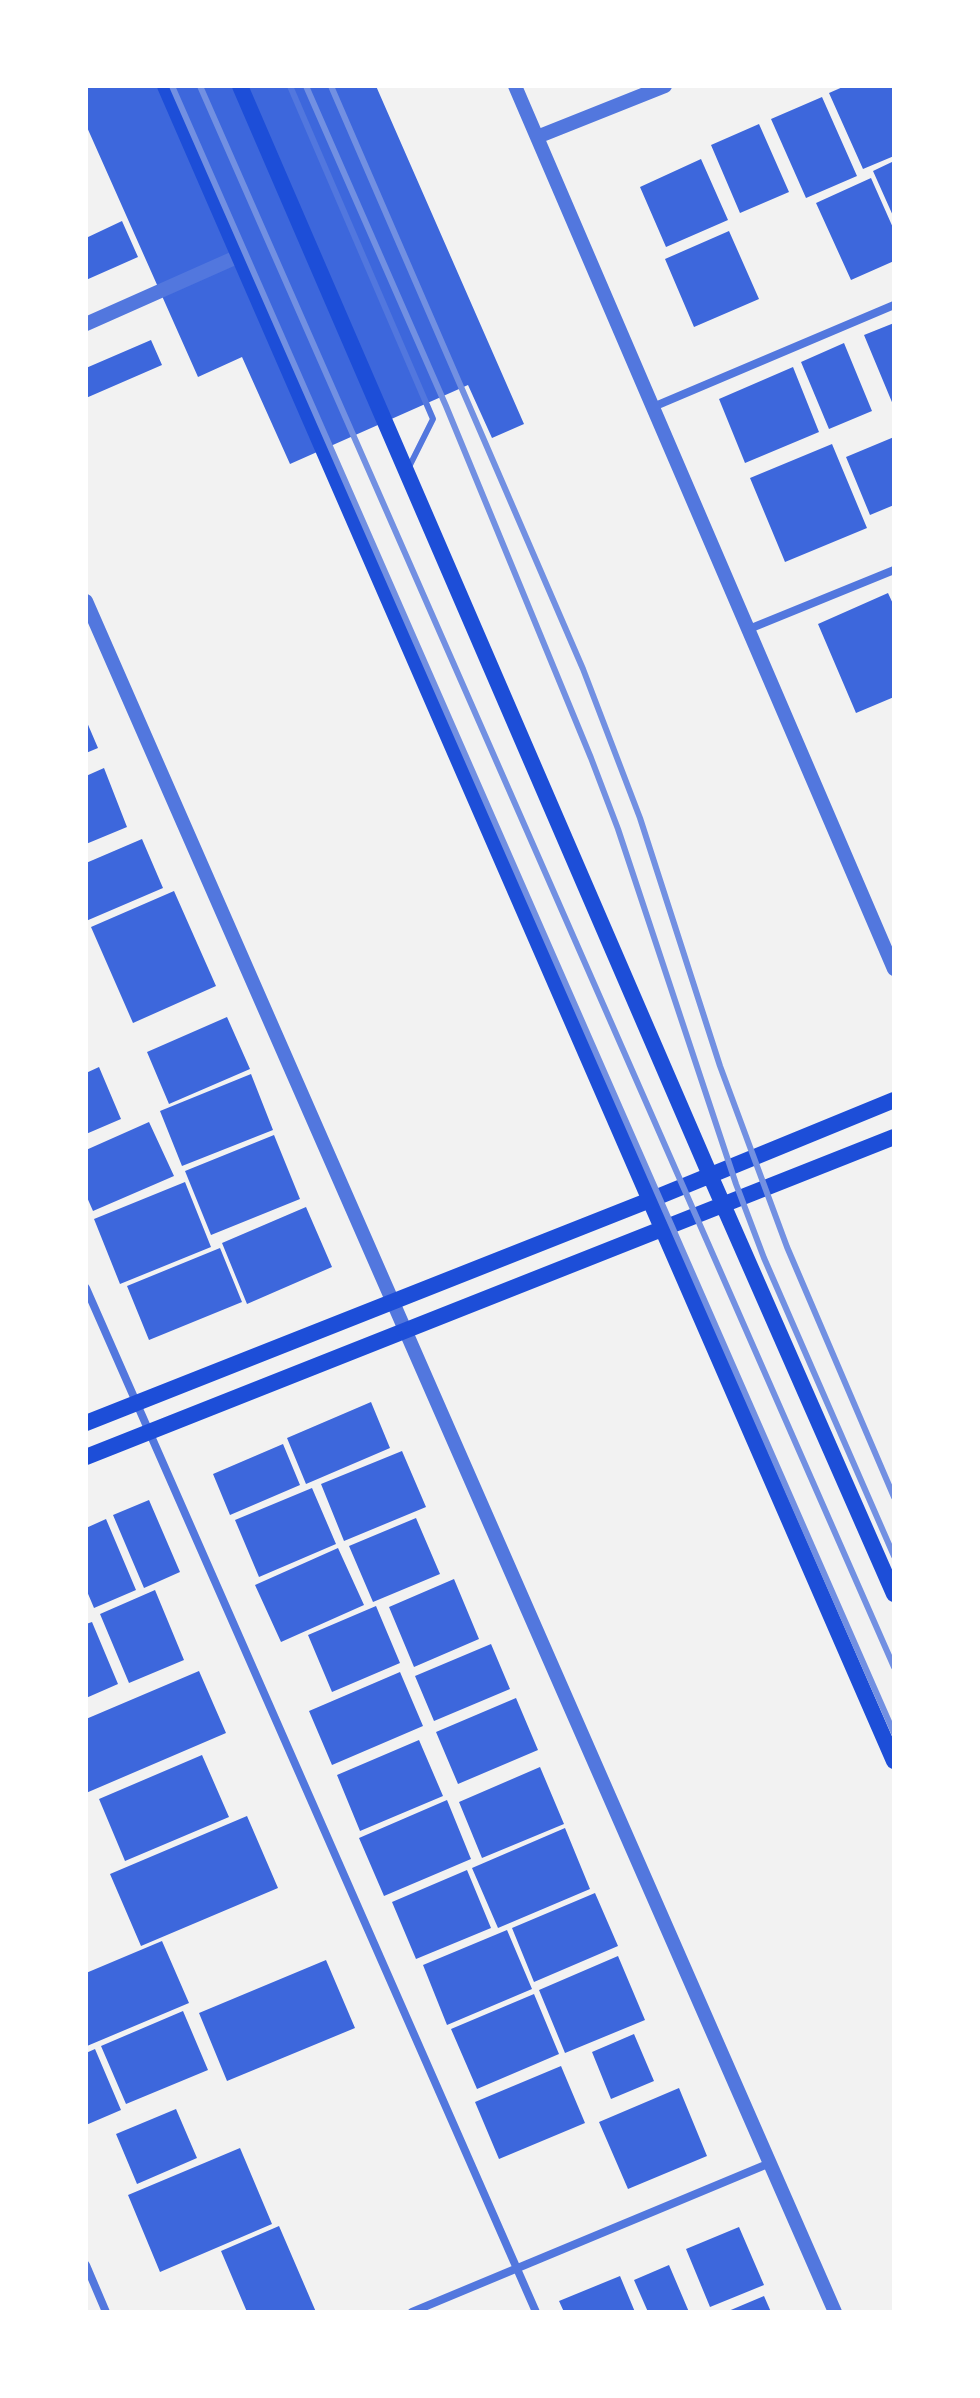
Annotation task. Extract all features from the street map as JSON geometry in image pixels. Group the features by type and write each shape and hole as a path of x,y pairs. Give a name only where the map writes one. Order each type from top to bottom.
{"main road":[{"path":"165,86 894,1761"},
{"path":"240,86 723,1206 894,1594"},
{"path":"86,1423 894,1100"},
{"path":"86,1457 894,1137"}],"street":[{"path":"515,86 894,969"},
{"path":"537,137 665,86"},
{"path":"86,324 239,256"},
{"path":"653,407 894,305"},
{"path":"749,629 894,570"},
{"path":"86,601 835,2312"},
{"path":"86,1288 536,2312"},
{"path":"412,2312 770,2163"},
{"path":"86,2265 106,2312"}],"lane":[{"path":"290,86 433,419 406,473"}],"building":[{"path":"86,86 376,86 524,424 492,438 468,385 290,464 242,357 198,377 86,125"},
{"path":"845,86 894,86 894,156 863,169 829,93"},
{"path":"822,97 857,176 806,198 771,119"},
{"path":"759,124 789,192 740,213 711,145"},
{"path":"701,159 728,220 666,247 640,187"},
{"path":"894,161 894,218 873,171"},
{"path":"871,178 894,230 894,261 851,280 816,203"},
{"path":"122,221 138,257 86,280 86,238"},
{"path":"729,231 759,299 694,327 665,259"},
{"path":"894,323 894,407 864,335"},
{"path":"151,340 162,365 86,398 86,368"},
{"path":"844,343 872,411 829,429 801,362"},
{"path":"793,367 819,432 745,463 719,399"},
{"path":"894,437 894,505 870,515 846,457"},
{"path":"832,444 867,528 785,562 750,478"},
{"path":"888,593 894,606 894,697 856,713 818,624"},
{"path":"86,720 98,748 86,753"},
{"path":"104,768 127,827 86,844 86,776"},
{"path":"142,839 163,888 86,921 86,863"},
{"path":"174,891 216,986 133,1023 91,927"},
{"path":"227,1017 250,1069 169,1104 147,1052"},
{"path":"99,1067 121,1119 86,1134 86,1073"},
{"path":"251,1074 273,1130 182,1166 160,1111"},
{"path":"149,1122 174,1176 93,1211 86,1195 86,1150"},
{"path":"274,1135 300,1199 211,1235 185,1171"},
{"path":"185,1182 211,1247 120,1284 94,1219"},
{"path":"306,1207 332,1267 247,1304 222,1243"},
{"path":"220,1248 242,1302 149,1340 127,1286"},
{"path":"371,1402 390,1448 306,1484 287,1438"},
{"path":"283,1444 300,1485 230,1515 213,1474"},
{"path":"402,1451 426,1507 344,1541 321,1484"},
{"path":"312,1488 336,1544 259,1577 235,1520"},
{"path":"149,1500 180,1572 144,1588 113,1515"},
{"path":"416,1518 440,1574 373,1602 349,1546"},
{"path":"106,1519 136,1590 94,1608 86,1589 86,1528"},
{"path":"338,1548 364,1605 281,1642 255,1585"},
{"path":"454,1579 479,1639 414,1667 389,1607"},
{"path":"155,1590 184,1660 129,1683 100,1614"},
{"path":"376,1606 400,1663 332,1692 308,1635"},
{"path":"92,1622 118,1684 86,1698 86,1624"},
{"path":"491,1644 510,1689 434,1721 415,1676"},
{"path":"199,1671 226,1733 86,1793 86,1719"},
{"path":"400,1672 423,1726 332,1765 309,1711"},
{"path":"516,1698 538,1750 458,1784 436,1732"},
{"path":"419,1740 443,1796 360,1831 337,1775"},
{"path":"202,1755 229,1817 125,1861 99,1799"},
{"path":"540,1767 564,1824 482,1858 459,1802"},
{"path":"447,1800 471,1859 384,1896 359,1838"},
{"path":"247,1816 278,1888 141,1946 110,1874"},
{"path":"565,1828 590,1889 498,1928 472,1868"},
{"path":"467,1870 491,1928 416,1959 392,1902"},
{"path":"595,1893 618,1946 534,1982 512,1928"},
{"path":"507,1930 532,1989 447,2025 423,1965"},
{"path":"162,1941 189,2003 87,2046 86,1973"},
{"path":"618,1956 645,2020 565,2053 539,1990"},
{"path":"326,1960 355,2028 227,2081 199,2013"},
{"path":"534,1994 559,2054 477,2089 451,2029"},
{"path":"183,2011 208,2070 126,2104 101,2046"},
{"path":"634,2034 654,2081 611,2099 592,2052"},
{"path":"95,2049 121,2110 86,2125 86,2053"},
{"path":"561,2066 585,2123 499,2159 475,2102"},
{"path":"679,2088 707,2156 628,2189 599,2122"},
{"path":"176,2109 197,2158 137,2184 116,2134"},
{"path":"240,2148 272,2224 160,2272 128,2195"},
{"path":"279,2226 316,2312 247,2312 221,2251"},
{"path":"739,2227 764,2285 710,2307 686,2249"},
{"path":"669,2265 689,2312 648,2312 634,2280"},
{"path":"620,2276 635,2312 564,2312 559,2301"},
{"path":"764,2296 771,2312 726,2312"}],"railway":[{"path":"172,86 894,1733"},
{"path":"200,86 894,1667"},
{"path":"306,86 446,406 591,758 764,1258 894,1556"},
{"path":"331,86 583,669 640,818 720,1066 787,1247 894,1497"}]}
